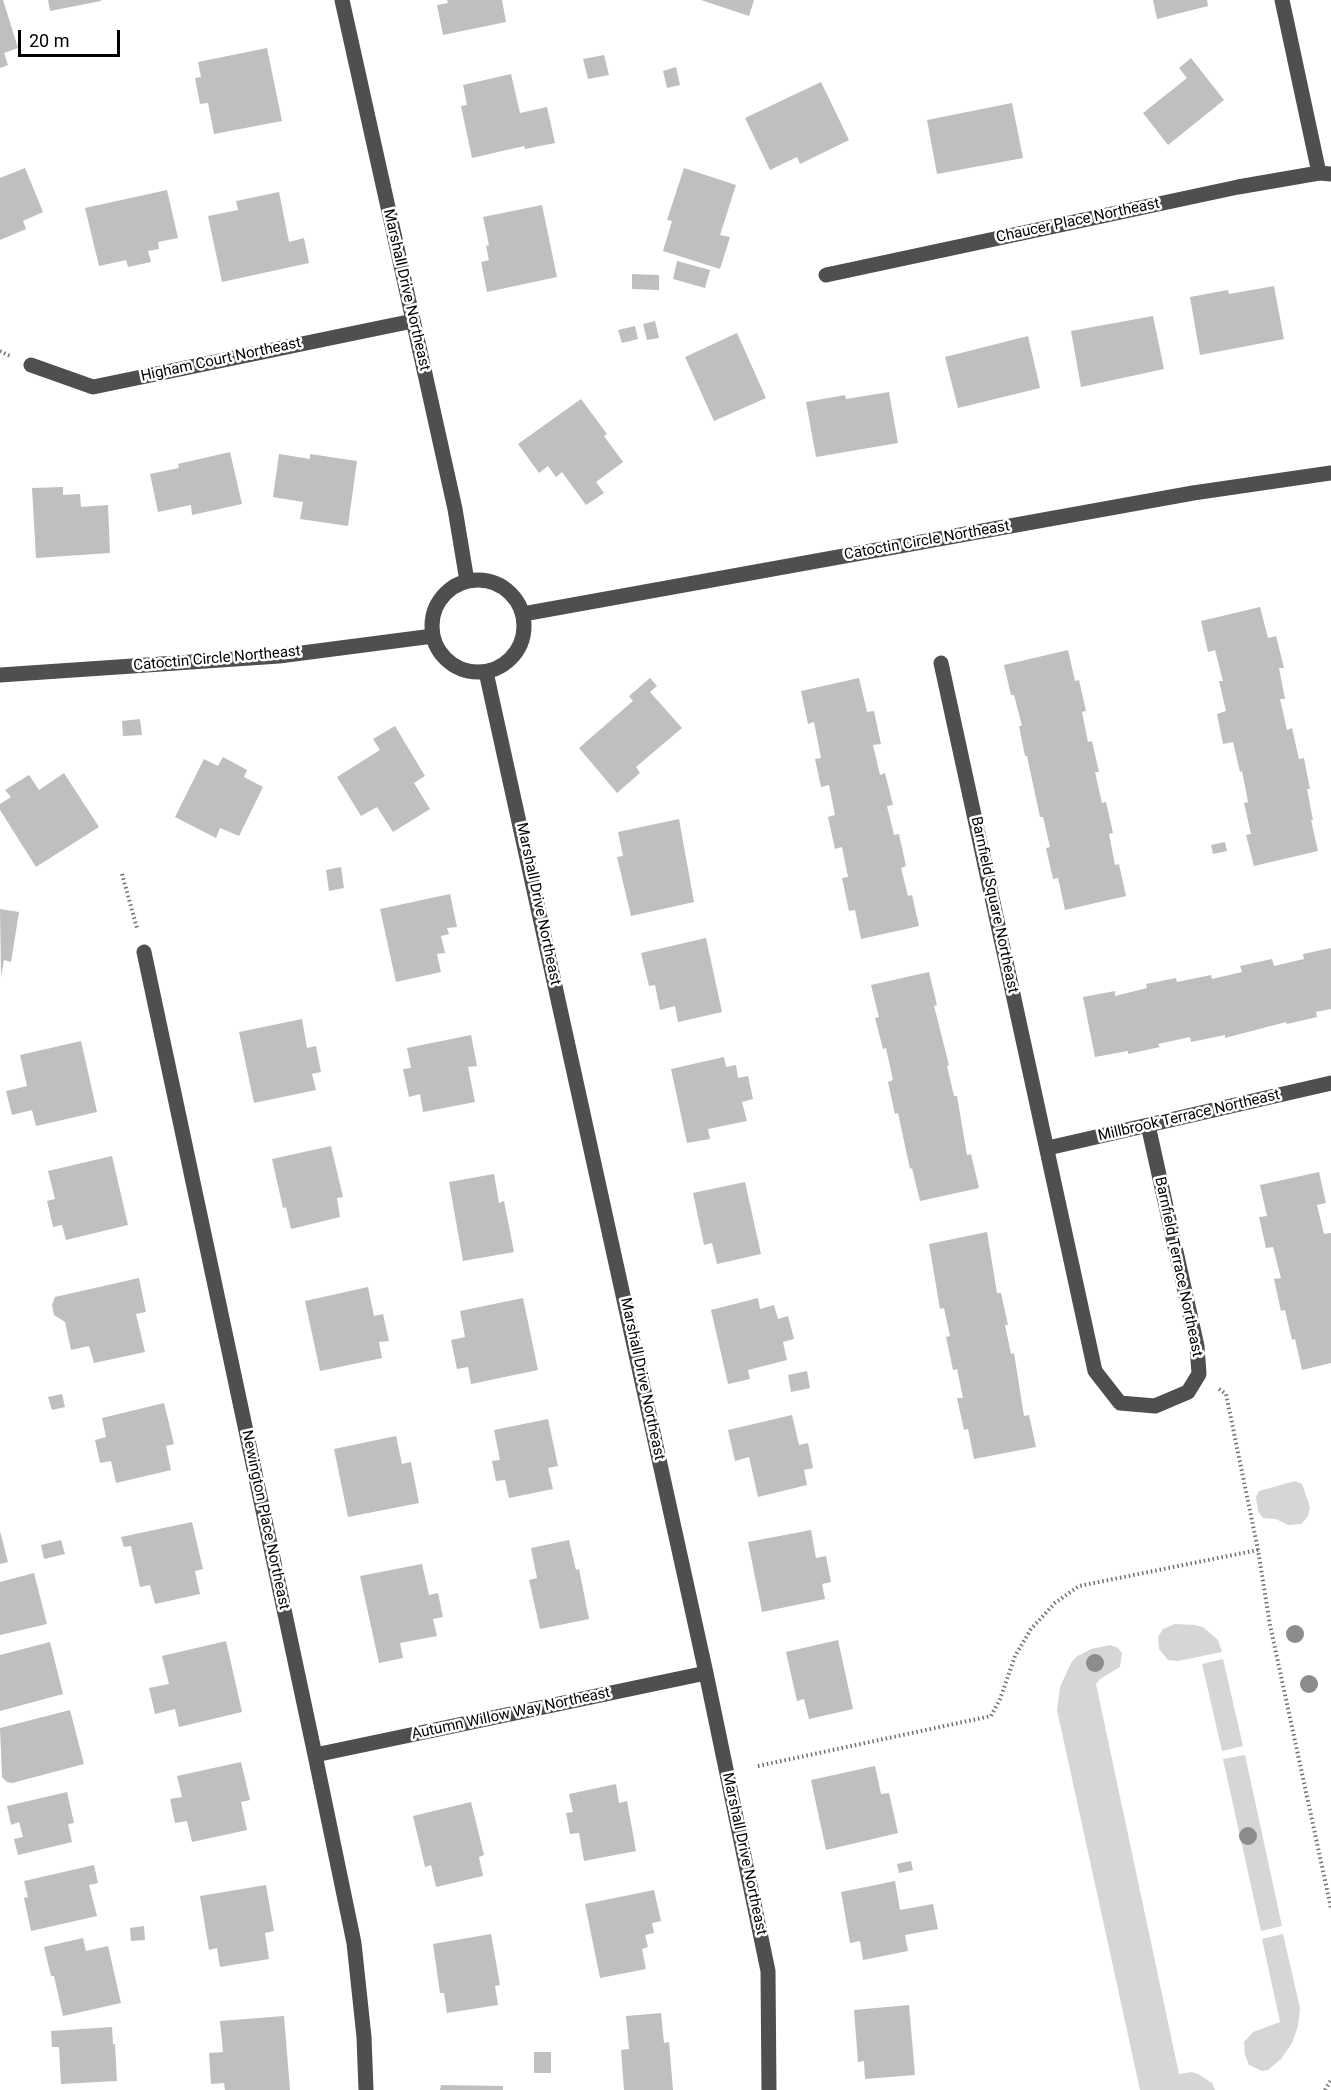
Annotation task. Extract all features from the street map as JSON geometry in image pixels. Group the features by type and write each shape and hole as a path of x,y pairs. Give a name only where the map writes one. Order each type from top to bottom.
{"street":[{"name":"Marshall Drive Northeast","path":"342,0 454,509 467,580"},
{"path":"1282,0 1325,174"},
{"name":"Chaucer Place Northeast","path":"826,275 1238,187 1325,174"},
{"name":"Higham Court Northeast","path":"31,365 93,387 413,321"},
{"name":"Catoctin Circle Northeast","path":"523,614 1193,493 1330,477"},
{"path":"467,580 485,580 502,586 515,598 523,614 524,634 517,652 504,665 486,672 468,672 452,665 439,652 433,636 432,622 435,608 442,595 467,580"},
{"name":"Catoctin Circle Northeast","path":"0,675 279,656 433,636"},
{"name":"Barnfield Square Northeast","path":"941,663 1048,1148"},
{"name":"Marshall Drive Northeast","path":"486,672 706,1673 768,1971 769,2090"},
{"name":"Newington Place Northeast","path":"144,952 354,1943 364,2037 366,2090"},
{"name":"Millbrook Terrace Northeast","path":"1048,1148 1331,1083"},
{"name":"Barnfield Terrace Northeast","path":"1048,1148 1095,1371 1120,1403 1155,1406 1188,1392 1199,1374 1197,1346 1148,1125"},
{"name":"Autumn Willow Way Northeast","path":"315,1755 706,1673"}],"path":[{"path":"122,874 144,952"},
{"path":"1199,1374 1226,1394 1258,1550 1270,1624 1331,1908"},
{"path":"758,1766 991,1716 1000,1699 1015,1656 1031,1629 1055,1603 1079,1586 1258,1550"},
{"path":"1324,2090 1331,2080"}],"shaded area":[{"path":"1295,1481 1302,1484 1310,1507 1305,1520 1301,1524 1288,1525 1276,1519 1263,1518 1258,1511 1256,1497 1259,1491"},
{"path":"1175,1624 1203,1627 1218,1640 1222,1652 1178,1661 1168,1660 1159,1649 1158,1637 1163,1629"},
{"path":"1110,1645 1118,1648 1122,1653 1120,1667 1096,1684 1179,2074 1192,2072 1198,2074 1212,2083 1215,2090 1140,2090 1057,1710 1060,1687 1071,1663 1076,1657 1091,1649"},
{"path":"1223,1659 1243,1746 1222,1751 1202,1664"},
{"path":"1245,1755 1282,1926 1261,1931 1223,1759"},
{"path":"1283,1934 1300,2008 1298,2026 1292,2043 1281,2059 1268,2070 1262,2071 1249,2065 1244,2042 1253,2032 1280,2022 1262,1939"}],"building":[{"path":"0,0 3,0 18,48 4,53 8,65 0,68"},
{"path":"48,0 101,0 101,1 50,11"},
{"path":"447,0 502,0 506,22 443,35 437,5 448,3"},
{"path":"701,0 754,0 749,16"},
{"path":"1153,0 1207,0 1208,6 1157,19"},
{"path":"267,48 282,121 214,134 208,103 200,104 195,78 201,77 198,62"},
{"path":"604,55 609,75 588,79 583,59"},
{"path":"1191,58 1224,100 1168,145 1143,113 1187,78 1179,68"},
{"path":"676,67 680,85 667,88 663,71"},
{"path":"511,74 520,113 547,107 555,143 525,149 524,146 472,158 461,106 467,105 463,85"},
{"path":"821,82 849,140 800,164 797,157 770,170 745,118"},
{"path":"1012,103 1023,158 937,174 927,120"},
{"path":"25,168 43,212 23,221 26,229 0,240 0,178"},
{"path":"684,168 736,185 720,235 730,237 720,269 663,251 672,221 667,220"},
{"path":"167,190 178,238 158,242 159,249 148,251 151,262 128,267 126,260 99,266 85,208"},
{"path":"279,192 289,242 304,238 309,263 222,282 208,216 238,210 236,201"},
{"path":"542,205 557,277 487,292 481,262 489,260 486,246 489,245 483,217"},
{"path":"677,261 710,270 705,288 673,279"},
{"path":"632,274 659,275 659,290 632,289"},
{"path":"1274,286 1284,339 1200,355 1190,297 1228,290 1229,294"},
{"path":"1153,316 1164,369 1081,387 1071,331"},
{"path":"655,321 659,338 647,340 643,324"},
{"path":"635,326 638,339 622,343 618,330"},
{"path":"737,333 766,398 714,421 685,357"},
{"path":"1028,336 1040,388 958,408 945,357"},
{"path":"889,392 898,443 816,457 806,402 845,395 846,399"},
{"path":"581,399 607,434 604,436 623,462 596,482 604,493 586,505 562,472 556,477 548,466 539,473 518,444"},
{"path":"230,452 242,504 192,515 191,505 158,512 150,474 179,468 178,464"},
{"path":"279,454 310,459 310,454 357,461 348,526 300,519 303,502 273,497"},
{"path":"63,487 63,495 80,494 81,507 108,505 110,553 36,558 32,488"},
{"path":"1260,607 1268,638 1276,636 1284,668 1279,668 1285,699 1280,699 1287,730 1292,728 1299,759 1304,758 1310,789 1307,789 1313,820 1311,820 1318,851 1254,866 1246,835 1251,834 1244,803 1248,802 1242,771 1240,772 1233,742 1223,744 1217,714 1226,711 1219,681 1223,681 1215,650 1208,652 1201,621"},
{"path":"1068,650 1075,681 1079,680 1086,711 1082,712 1088,742 1092,741 1099,772 1095,772 1102,803 1106,802 1113,833 1109,834 1115,865 1119,864 1126,896 1065,910 1058,878 1053,879 1046,848 1050,847 1043,817 1040,817 1027,756 1025,756 1019,726 1022,726 1004,665"},
{"path":"650,678 657,686 650,692 682,728 636,767 640,773 617,793 579,748 633,701 629,696"},
{"path":"859,678 867,712 874,711 881,744 873,745 880,775 885,773 893,805 887,806 894,835 899,834 906,866 901,868 908,896 912,895 919,926 861,939 855,910 849,911 842,878 848,877 842,847 835,849 828,817 835,815 829,785 821,787 815,759 821,758 814,722 808,724 801,691"},
{"path":"140,719 142,735 123,736 122,721"},
{"path":"395,726 425,776 414,783 430,809 393,832 377,807 361,816 337,777 380,750 373,739"},
{"path":"223,757 247,770 244,777 263,787 239,836 220,828 216,838 175,817 204,759 218,766"},
{"path":"64,773 99,827 36,867 0,810 0,804 11,797 5,790 29,775 39,790"},
{"path":"679,819 694,902 631,916 617,857 623,856 618,832"},
{"path":"1225,842 1227,851 1213,854 1211,845"},
{"path":"341,867 344,888 329,891 326,870"},
{"path":"450,894 457,927 447,928 449,934 441,936 445,953 437,954 441,972 396,982 380,909"},
{"path":"0,909 19,912 11,962 4,960 1,977"},
{"path":"706,938 722,1012 678,1022 675,1006 660,1010 655,985 649,986 641,953"},
{"path":"1331,948 1331,1009 1316,1012 1317,1017 1287,1024 1286,1022 1225,1038 1225,1035 1191,1042 1190,1037 1128,1054 1128,1051 1095,1057 1083,997 1115,991 1115,996 1147,988 1146,984 1176,978 1177,982 1211,975 1212,979 1242,972 1240,966 1272,959 1274,966 1304,959 1303,954"},
{"path":"929,972 937,1005 934,1006 949,1065 947,1066 954,1096 957,1096 967,1155 971,1154 979,1188 920,1201 912,1168 910,1169 898,1113 895,1114 888,1082 893,1080 886,1048 883,1049 875,1018 879,1017 871,985"},
{"path":"302,1019 307,1048 316,1046 321,1072 312,1074 316,1090 254,1103 239,1032"},
{"path":"471,1035 477,1066 468,1067 475,1102 423,1112 420,1094 409,1097 403,1069 411,1068 407,1048"},
{"path":"81,1041 97,1112 36,1126 32,1110 12,1115 6,1091 27,1086 20,1055"},
{"path":"724,1057 726,1067 736,1065 738,1078 748,1076 753,1099 742,1102 747,1121 708,1129 710,1139 687,1143 671,1069"},
{"path":"331,1146 343,1197 337,1198 340,1217 291,1229 286,1207 283,1208 272,1159"},
{"path":"112,1156 128,1225 66,1240 62,1225 53,1227 47,1201 55,1199 48,1171"},
{"path":"1319,1172 1326,1203 1317,1205 1324,1234 1331,1233 1331,1363 1302,1370 1285,1310 1281,1311 1274,1279 1281,1278 1273,1247 1266,1248 1259,1217 1267,1216 1260,1185"},
{"path":"494,1174 499,1203 504,1201 514,1252 463,1261 449,1182"},
{"path":"745,1182 761,1254 717,1264 712,1243 704,1245 693,1193"},
{"path":"987,1232 997,1293 1001,1293 1011,1354 1014,1353 1024,1416 1029,1415 1036,1447 974,1459 968,1429 964,1430 957,1398 963,1398 957,1369 953,1370 946,1337 950,1336 944,1308 940,1309 929,1244"},
{"path":"139,1278 146,1312 136,1314 145,1352 94,1363 89,1346 71,1350 65,1322 54,1315 52,1305 55,1297"},
{"path":"368,1287 374,1316 383,1314 389,1341 379,1342 382,1358 320,1371 305,1301"},
{"path":"523,1298 538,1370 471,1384 468,1367 457,1369 451,1340 465,1337 460,1311"},
{"path":"758,1298 760,1309 774,1305 778,1319 788,1316 794,1339 783,1342 787,1360 748,1370 750,1379 728,1384 711,1310"},
{"path":"807,1371 810,1388 791,1392 788,1375"},
{"path":"62,1394 65,1407 52,1410 48,1397"},
{"path":"164,1403 174,1444 166,1446 171,1470 116,1483 111,1461 100,1463 95,1440 106,1437 102,1418"},
{"path":"792,1415 799,1445 808,1443 813,1468 804,1470 807,1485 758,1497 749,1457 735,1461 728,1430"},
{"path":"548,1419 558,1466 548,1468 553,1489 509,1498 505,1480 496,1481 492,1461 500,1460 494,1430"},
{"path":"396,1436 402,1464 411,1462 419,1503 348,1517 334,1449"},
{"path":"192,1522 203,1569 195,1571 200,1594 155,1604 150,1585 140,1587 131,1546 124,1547 121,1537"},
{"path":"811,1530 816,1558 826,1556 831,1582 822,1584 825,1599 762,1612 748,1542"},
{"path":"0,1531 8,1562 0,1564"},
{"path":"61,1540 65,1554 44,1559 41,1545"},
{"path":"569,1540 576,1570 579,1569 589,1619 540,1629 529,1580 537,1578 531,1548"},
{"path":"422,1564 429,1595 438,1593 443,1617 433,1619 437,1636 400,1643 403,1658 379,1663 360,1576"},
{"path":"34,1573 47,1624 0,1635 0,1582"},
{"path":"838,1640 853,1709 809,1719 804,1699 797,1701 786,1652"},
{"path":"226,1641 242,1712 179,1727 175,1709 155,1714 149,1688 169,1684 162,1656"},
{"path":"50,1642 63,1694 0,1711 0,1655"},
{"path":"70,1710 84,1764 12,1783 7,1782 2,1777 0,1728"},
{"path":"241,1762 250,1800 241,1802 247,1830 192,1842 187,1821 175,1823 170,1799 182,1797 177,1776"},
{"path":"875,1766 881,1794 889,1793 898,1833 826,1850 811,1780"},
{"path":"616,1784 619,1803 627,1801 636,1851 584,1861 579,1833 570,1834 566,1813 573,1812 569,1794"},
{"path":"67,1792 74,1823 68,1824 72,1842 18,1855 14,1839 23,1837 19,1822 11,1825 7,1806"},
{"path":"471,1802 484,1855 479,1857 483,1876 436,1887 431,1865 425,1867 413,1816"},
{"path":"911,1861 913,1870 899,1873 897,1864"},
{"path":"94,1865 98,1883 89,1885 97,1916 31,1931 24,1898 28,1897 24,1881"},
{"path":"895,1881 900,1910 933,1904 938,1929 905,1935 908,1951 863,1960 860,1941 850,1943 841,1892"},
{"path":"266,1885 274,1931 265,1933 269,1959 220,1967 217,1948 209,1950 200,1896"},
{"path":"654,1890 661,1921 652,1923 654,1933 645,1935 648,1947 642,1949 646,1969 600,1978 585,1904"},
{"path":"144,1926 145,1940 131,1941 130,1928"},
{"path":"491,1934 500,1985 495,1986 498,2005 447,2013 444,1993 440,1993 433,1944"},
{"path":"83,1938 86,1951 108,1946 121,2003 63,2016 54,1976 51,1976 44,1947"},
{"path":"909,2005 915,2075 865,2079 864,2061 858,2062 854,2010"},
{"path":"661,2013 664,2043 669,2042 673,2090 624,2090 621,2050 629,2049 626,2016"},
{"path":"284,2016 290,2090 225,2090 224,2083 211,2084 209,2053 223,2052 220,2021"},
{"path":"112,2027 117,2081 61,2084 59,2047 52,2047 51,2031"},
{"path":"534,2052 551,2052 551,2073 534,2073"},
{"path":"441,2085 503,2086 503,2090 440,2090"}]}
